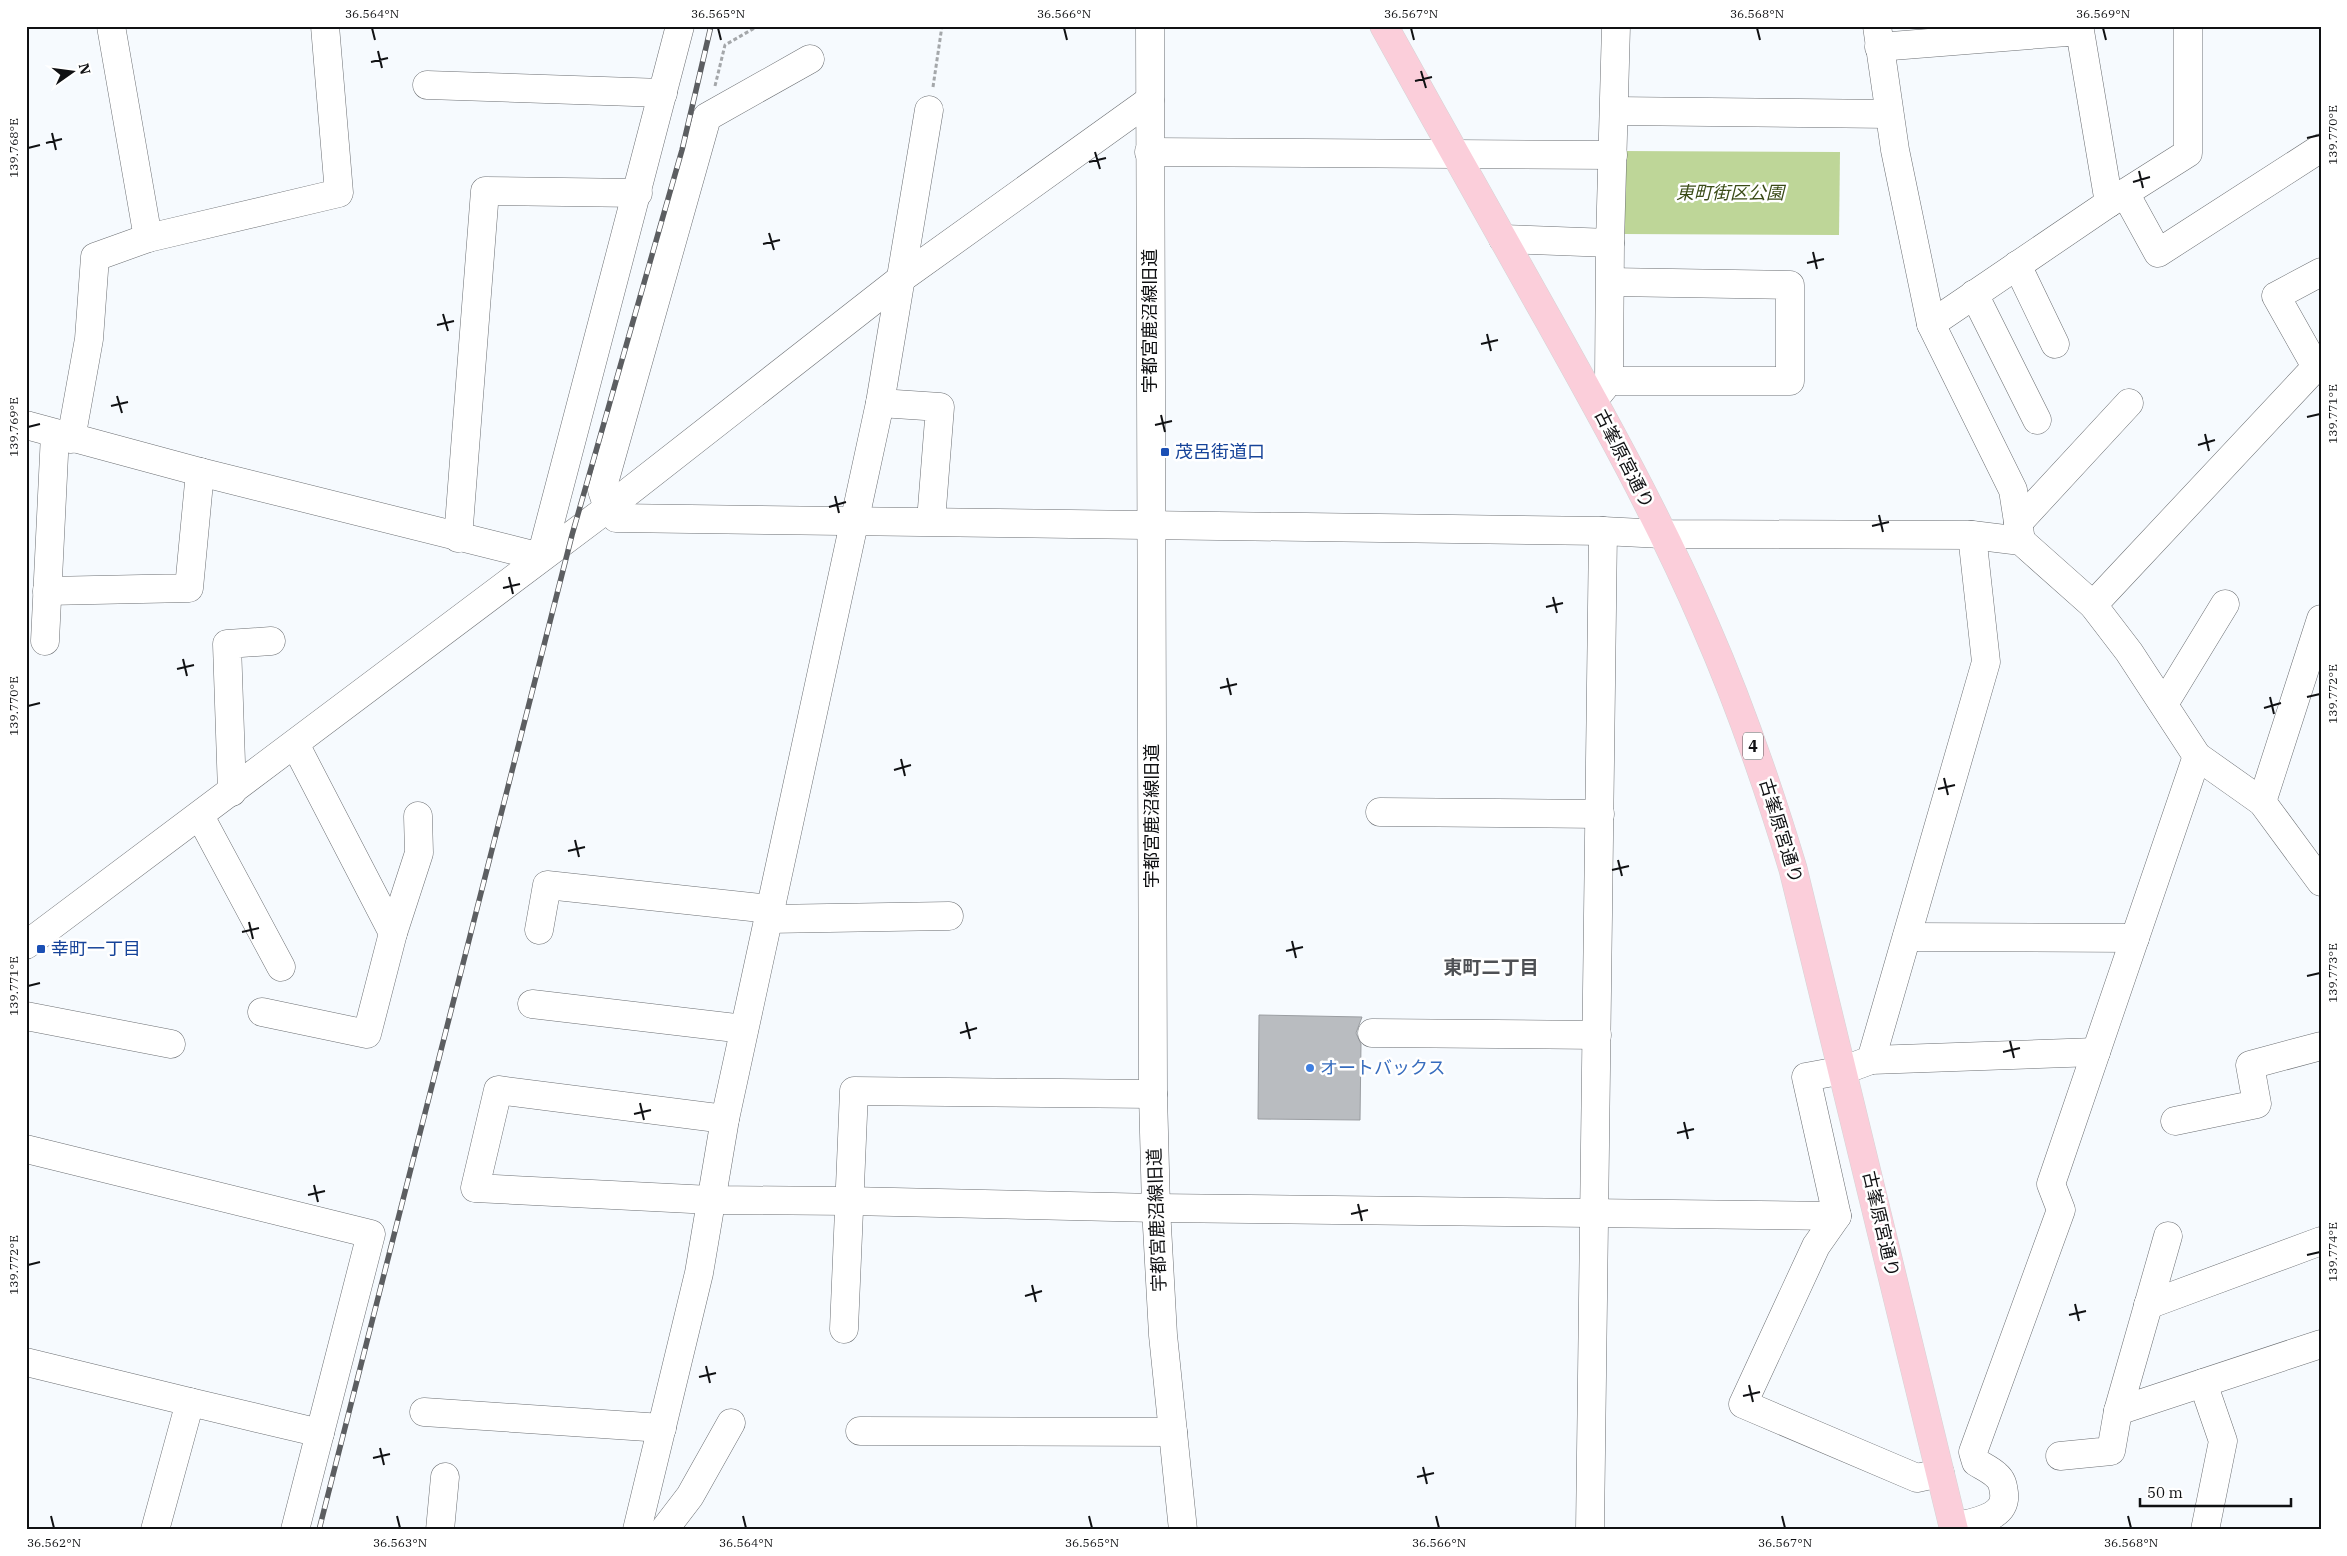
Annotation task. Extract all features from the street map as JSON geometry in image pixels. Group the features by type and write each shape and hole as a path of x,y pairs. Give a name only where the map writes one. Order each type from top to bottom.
{"main road":[{"name":"古峯原宮通り","path":"1384,26 1503,239 1601,391 1662,534 1705,624 1766,780 1793,869 1844,1070 1954,1528"}],"street":[{"path":"111,26 148,238"},
{"path":"45,641 63,436 89,339 95,257 148,238 339,193 325,26"},
{"path":"541,558 638,193 680,26"},
{"name":"宇都宮鹿沼線旧道","path":"1150,26 1153,1094 1156,1208 1163,1335 1183,1530"},
{"path":"1611,282 1790,285 1790,381 1601,391 1611,282 1610,243 1616,26"},
{"path":"1931,324 2117,198 2188,153 2188,26"},
{"path":"2321,148 2158,253 2117,198 2080,31 1878,37 1889,114 1931,324 2013,490 2020,532 2093,606 2129,652 2198,756 2262,802 2321,882"},
{"path":"810,59 706,117 602,490 608,508 616,518 856,523 931,521 1151,526 1603,531 1662,534 1972,535 2020,532 2129,402"},
{"path":"427,85 662,93"},
{"path":"26,945 608,508 902,278 1150,100"},
{"path":"637,1530 699,1273 725,1119 856,523 880,403 929,110"},
{"path":"1615,111 1889,114"},
{"path":"1149,152 1613,155"},
{"path":"458,538 486,192 638,193"},
{"path":"1503,239 1610,243"},
{"path":"2017,265 2055,344"},
{"path":"2093,606 2318,369 2276,296 2321,272"},
{"path":"1974,294 2036,420"},
{"path":"880,403 940,408 931,521"},
{"path":"26,425 200,472 541,558"},
{"path":"48,591 189,588 200,472"},
{"path":"1590,1530 1603,531"},
{"path":"1871,1060 1986,662 1972,535"},
{"path":"2164,704 2225,604"},
{"path":"2262,802 2321,619"},
{"path":"232,792 227,644 271,641"},
{"path":"295,744 393,933"},
{"path":"1954,1528 1995,1514 2002,1506 2004,1496 2003,1483 1996,1474 1976,1462 1973,1452 2061,1210 2051,1184 2198,756"},
{"path":"1380,812 1600,814"},
{"path":"200,816 281,967"},
{"path":"262,1012 367,1034 393,933 419,853 418,816"},
{"path":"539,930 546,885 769,914 949,916"},
{"path":"1907,937 2135,938"},
{"path":"532,1004 744,1029"},
{"path":"26,1016 171,1044"},
{"path":"1372,1033 1597,1035"},
{"path":"2175,1121 2257,1104 2250,1065 2321,1046"},
{"path":"1940,1473 1917,1478 1742,1404 1816,1246 1838,1216 1806,1077 1844,1070 1871,1060 2096,1052"},
{"path":"725,1119 498,1090 475,1188 711,1200 1156,1208 1838,1216"},
{"path":"844,1329 854,1091 1153,1094"},
{"path":"26,1149 371,1234 295,1530"},
{"path":"2060,1456 2111,1450 2118,1411 2168,1236"},
{"path":"2148,1305 2321,1241"},
{"path":"2118,1411 2321,1344"},
{"path":"26,1362 320,1433"},
{"path":"2203,1383 2223,1440 2204,1530"},
{"path":"155,1530 190,1402"},
{"path":"424,1412 662,1428"},
{"path":"664,1530 690,1496 730,1423"},
{"path":"860,1431 1173,1432"},
{"path":"440,1530 445,1478"}],"path":[{"path":"706,117 725,45 758,26"},
{"path":"929,110 942,26"}],"green space":[{"name":"東町街区公園","path":"1622,151 1840,152 1839,235 1621,234"}],"building":[{"name":"オートバックス","path":"1259,1015 1362,1017 1356,1033 1361,1044 1360,1120 1258,1119"}],"railway":[{"path":"319,1530 572,535 682,150 711,26"}],"place":[{"name":"茂呂街道口","path":"1165,452"},
{"name":"幸町一丁目","path":"41,949"},
{"name":"オートバックス","path":"1310,1068"}],"district":[{"name":"東町二丁目","path":"1491,967"}]}
